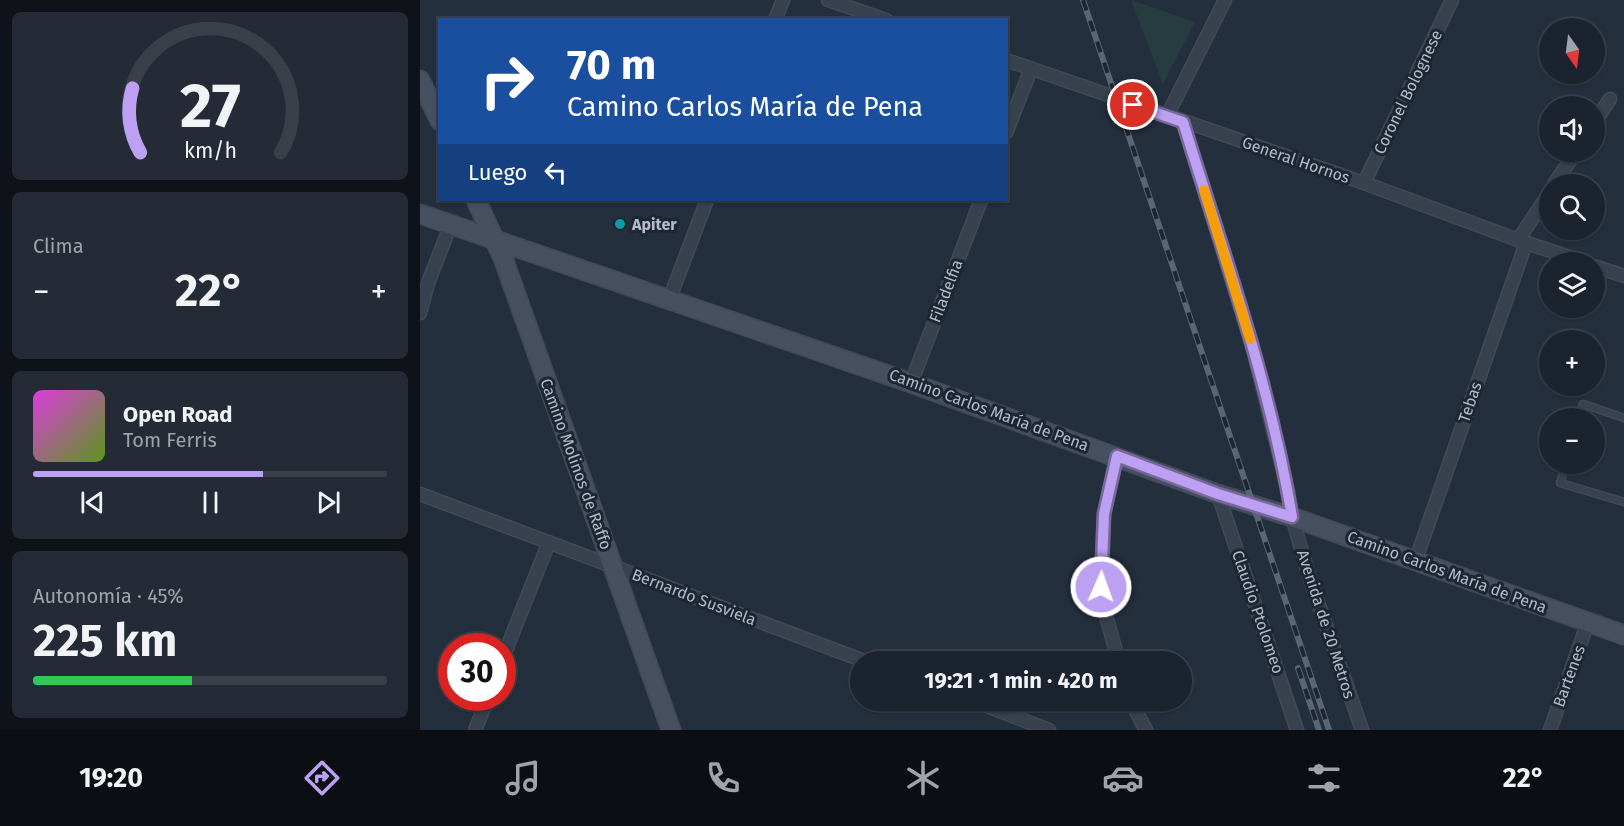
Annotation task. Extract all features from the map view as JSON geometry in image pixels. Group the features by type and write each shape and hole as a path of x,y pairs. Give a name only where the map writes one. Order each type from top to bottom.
{"street":[{"path":"776,18 783,0"},
{"path":"828,0 880,18"},
{"path":"1167,116 1226,0"},
{"name":"Coronel Bolognese","path":"1364,183 1452,0"},
{"name":"General Hornos","path":"1008,61 1364,183 1553,252"},
{"path":"1008,128 1031,69"},
{"path":"420,80 438,117"},
{"path":"1605,106 1610,99"},
{"name":"Avenida de 20 Metros","path":"1183,122 1253,349 1288,491 1292,517 1310,579 1362,730"},
{"name":"Camino Molinos de Raffo","path":"477,201 495,240 671,730"},
{"path":"669,300 707,201"},
{"name":"Filadelfia","path":"911,383 981,201"},
{"name":"Tebas","path":"1415,562 1522,242 1539,212"},
{"name":"Camino Carlos María de Pena","path":"420,214 911,383 1218,494 1292,517 1624,635"},
{"path":"420,313 428,283 451,224"},
{"path":"1605,270 1624,276"},
{"path":"1116,651 1101,587 1104,514 1117,456"},
{"name":"Bernardo Susviela","path":"420,494 850,656"},
{"name":"Claudio Ptolomeo","path":"1218,494 1297,730"},
{"path":"513,633 549,542"},
{"name":"Bartenes","path":"1550,730 1588,622"},
{"path":"475,730 483,711"},
{"path":"1000,711 1049,730"},
{"path":"1136,711 1146,730"}],"lane":[{"path":"1581,408 1582,404 1594,408"},
{"path":"1605,412 1624,418"},
{"path":"1563,474 1560,483 1624,502"}],"green space":[{"path":"1131,0 1195,22 1163,84"}],"railway":[{"path":"1083,0 1329,730"},
{"path":"1298,668 1319,730"}],"slow traffic":[{"path":"1204,190 1250,339"}],"place":[{"name":"Apiter","path":"620,224"}],"route":[{"path":"1101,587 1104,514 1117,456 1254,507 1292,517 1288,491 1253,349 1183,122 1133,105"}]}
